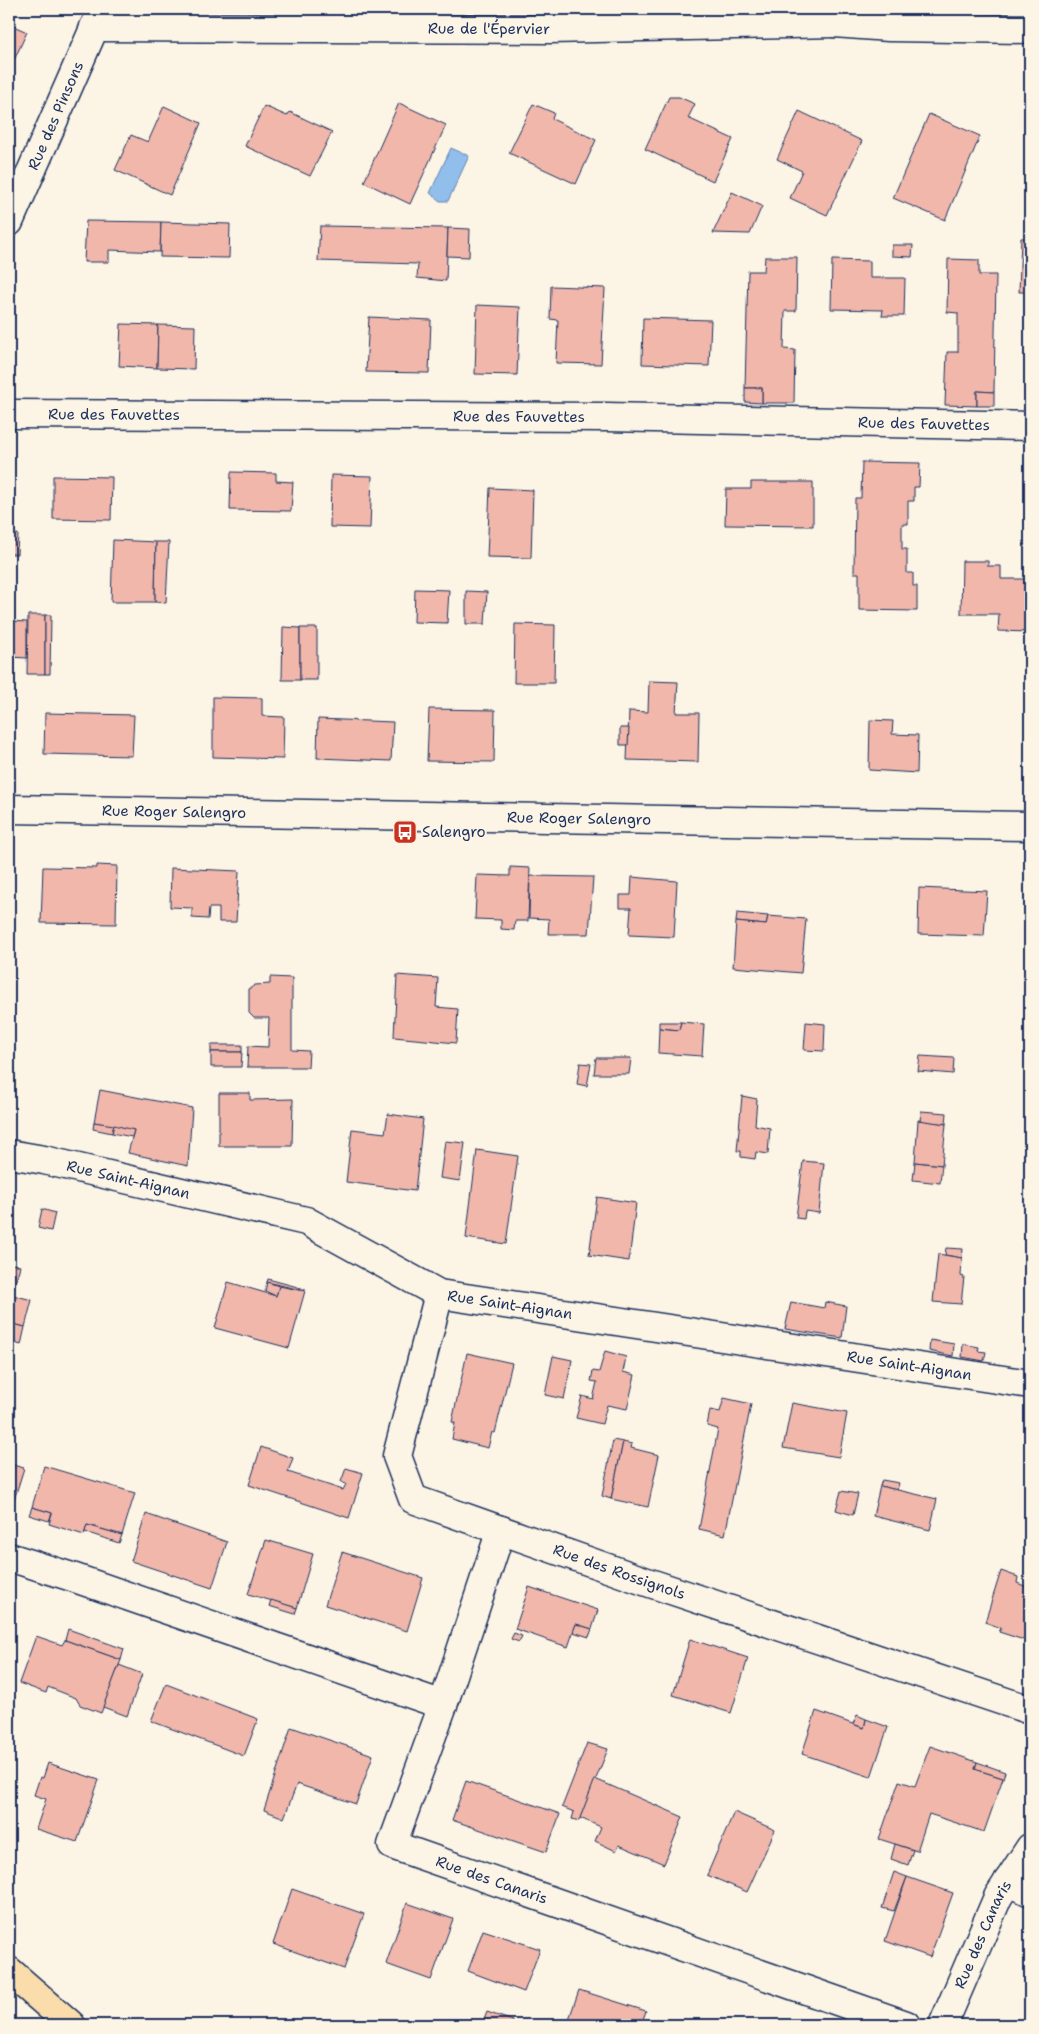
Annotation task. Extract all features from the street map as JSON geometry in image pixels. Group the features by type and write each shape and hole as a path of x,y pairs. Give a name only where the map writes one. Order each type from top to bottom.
{"main road":[{"path":"9,1970 71,2025"}],"street":[{"name":"Rue de l'Épervier","path":"98,18 550,29 841,16 889,27 1030,29"},
{"name":"Rue des Pinsons","path":"9,222 98,18"},
{"name":"Rue des Fauvettes","path":"9,414 607,417 1030,426"},
{"name":"Rue Roger Salengro","path":"9,809 1030,826"},
{"name":"Rue Saint-Aignan","path":"9,1154 44,1160 306,1221 439,1294 1030,1384"},
{"name":"Rue des Rossignols","path":"439,1294 397,1456 414,1499 647,1582 1030,1710"},
{"name":"Rue des Canaris","path":"500,1530 443,1705 392,1844 906,2025"},
{"path":"9,1557 443,1705"},
{"name":"Rue des Canaris","path":"943,2025 998,1897 1019,1887 1030,1848"}],"water":[{"path":"451,148 469,156 448,201 440,201 430,193"}],"building":[{"path":"9,24 27,32 9,71"},
{"path":"669,97 679,97 695,104 688,118 733,139 713,181 645,149"},
{"path":"399,103 446,125 410,204 364,182"},
{"path":"533,104 554,113 552,119 596,140 576,184 509,153"},
{"path":"164,106 201,123 170,195 115,170 131,135 148,142"},
{"path":"264,106 287,116 290,112 332,132 310,176 245,146"},
{"path":"799,111 862,141 827,215 790,198 802,171 777,159"},
{"path":"929,114 980,136 945,220 893,198"},
{"path":"732,192 762,206 750,234 713,233"},
{"path":"86,221 161,222 160,252 109,250 109,262 84,262"},
{"path":"161,222 230,224 229,258 160,257"},
{"path":"320,226 448,228 446,281 417,278 418,264 318,261"},
{"path":"448,228 470,229 469,257 447,256"},
{"path":"1021,238 1030,238 1030,292 1019,292"},
{"path":"892,245 913,245 912,257 892,256"},
{"path":"765,257 797,257 796,311 785,311 784,349 795,350 794,403 762,403 762,388 745,388 748,271 764,271"},
{"path":"948,259 979,260 979,275 996,275 994,392 977,391 977,406 945,405 947,352 958,352 958,313 947,312"},
{"path":"832,260 870,261 870,278 905,278 904,316 882,316 883,310 831,309"},
{"path":"551,286 605,288 601,364 556,363 558,320 550,319"},
{"path":"477,305 520,307 517,375 475,374"},
{"path":"369,317 431,320 429,373 366,372"},
{"path":"643,318 711,320 709,366 642,364"},
{"path":"121,324 158,325 157,368 119,366"},
{"path":"158,325 195,326 194,369 157,368"},
{"path":"745,388 762,388 762,403 745,402"},
{"path":"977,391 994,392 994,406 977,406"},
{"path":"862,462 920,463 919,487 914,487 914,501 908,501 908,524 902,524 902,549 907,549 907,573 913,573 913,586 917,586 917,611 859,610 859,573 854,573 855,498 861,498"},
{"path":"231,472 276,473 276,481 293,482 291,511 230,510"},
{"path":"331,475 372,476 370,528 330,527"},
{"path":"53,476 112,477 111,520 53,519"},
{"path":"751,482 813,482 813,526 725,525 726,489 751,489"},
{"path":"490,488 533,490 531,558 487,557"},
{"path":"18,534 17,554 9,554 9,535"},
{"path":"113,540 156,542 155,602 111,602"},
{"path":"156,542 169,542 166,603 155,602"},
{"path":"962,561 988,561 988,566 1001,566 1001,579 1025,579 1024,584 1030,584 1030,632 998,631 999,614 961,614"},
{"path":"415,589 449,590 447,623 414,622"},
{"path":"466,591 487,592 485,624 466,624"},
{"path":"28,615 45,615 45,674 27,674"},
{"path":"45,615 51,615 50,674 45,674"},
{"path":"9,621 27,622 27,658 9,657"},
{"path":"515,624 555,625 554,683 514,683"},
{"path":"283,627 300,628 300,680 282,680"},
{"path":"300,628 317,628 317,680 300,680"},
{"path":"649,681 678,682 676,713 699,713 698,762 627,760 629,711 648,712"},
{"path":"213,697 262,698 262,716 284,717 283,759 213,757"},
{"path":"429,709 495,710 494,762 427,761"},
{"path":"45,713 134,715 132,756 44,754"},
{"path":"318,719 393,722 391,761 317,758"},
{"path":"870,720 893,721 892,734 918,735 917,773 869,770"},
{"path":"620,728 629,728 628,745 620,745"},
{"path":"97,865 117,866 116,924 41,923 43,867 97,868"},
{"path":"510,867 530,868 528,921 515,921 514,930 501,929 501,920 475,919 477,875 510,876"},
{"path":"171,868 239,871 236,922 219,922 219,908 209,908 208,919 192,918 192,908 170,907"},
{"path":"530,876 593,877 589,934 548,934 549,919 529,918"},
{"path":"632,877 677,881 674,937 629,935 631,908 620,908 620,895 631,895"},
{"path":"919,888 987,891 984,936 918,934"},
{"path":"737,913 768,916 766,925 736,922"},
{"path":"768,916 806,919 801,973 733,967 736,922 766,925"},
{"path":"397,975 438,978 436,1007 458,1009 456,1043 394,1037"},
{"path":"270,977 292,978 292,1050 309,1051 308,1067 247,1067 248,1046 268,1047 269,1018 254,1018 249,1013 249,989 255,985 270,984"},
{"path":"659,1022 681,1022 679,1030 659,1028"},
{"path":"681,1022 704,1024 702,1056 658,1053 659,1028 679,1030"},
{"path":"806,1022 825,1024 824,1051 804,1050"},
{"path":"211,1045 242,1045 242,1052 211,1052"},
{"path":"211,1052 242,1052 241,1067 211,1067"},
{"path":"920,1056 954,1058 953,1074 918,1071"},
{"path":"596,1058 631,1058 629,1074 594,1074"},
{"path":"580,1063 591,1064 587,1086 577,1084"},
{"path":"100,1090 192,1108 188,1166 128,1153 134,1130 94,1122"},
{"path":"219,1093 250,1093 250,1100 293,1099 292,1146 219,1146"},
{"path":"742,1096 757,1099 755,1125 770,1128 768,1154 756,1152 755,1159 741,1157 741,1151 737,1151"},
{"path":"921,1111 947,1113 946,1124 920,1121"},
{"path":"388,1114 423,1119 415,1191 346,1182 352,1129 385,1133"},
{"path":"918,1120 946,1124 942,1165 915,1162"},
{"path":"94,1122 114,1125 112,1133 93,1129"},
{"path":"114,1125 134,1130 132,1137 112,1133"},
{"path":"445,1141 465,1143 460,1181 440,1178"},
{"path":"477,1150 518,1156 506,1244 466,1238"},
{"path":"803,1161 824,1163 819,1213 805,1211 804,1219 796,1218"},
{"path":"915,1162 942,1165 940,1183 913,1180"},
{"path":"597,1197 636,1203 629,1261 589,1255"},
{"path":"42,1209 55,1213 51,1231 38,1228"},
{"path":"946,1248 963,1249 962,1258 945,1255"},
{"path":"1030,1248 1030,1301 1026,1300"},
{"path":"938,1254 962,1258 961,1276 964,1277 961,1304 933,1302"},
{"path":"9,1263 20,1266 12,1295 9,1294"},
{"path":"268,1279 305,1289 305,1291 267,1282"},
{"path":"228,1282 276,1296 279,1286 305,1291 289,1348 215,1328"},
{"path":"267,1282 279,1286 276,1296 265,1291"},
{"path":"9,1294 32,1300 25,1327 9,1323"},
{"path":"791,1302 824,1308 825,1302 846,1306 842,1338 785,1329"},
{"path":"9,1323 25,1327 21,1345 9,1341"},
{"path":"930,1340 954,1344 953,1356 929,1351"},
{"path":"963,1344 979,1347 978,1351 986,1352 984,1361 962,1357"},
{"path":"605,1351 626,1357 623,1372 635,1375 627,1409 607,1405 602,1424 576,1418 582,1396 593,1399 597,1382 591,1381 593,1371 599,1372"},
{"path":"467,1353 512,1363 495,1433 492,1432 488,1448 452,1439 455,1423 452,1422"},
{"path":"553,1356 572,1360 564,1399 545,1395"},
{"path":"724,1398 751,1404 725,1535 699,1529 718,1429 707,1426 710,1410 720,1412"},
{"path":"792,1403 847,1413 839,1457 783,1448"},
{"path":"613,1440 623,1442 611,1499 602,1496"},
{"path":"623,1442 632,1444 631,1448 659,1455 648,1507 611,1499"},
{"path":"261,1447 293,1458 288,1472 343,1490 346,1484 341,1482 346,1468 363,1473 349,1518 249,1485"},
{"path":"9,1464 24,1468 9,1516"},
{"path":"44,1466 135,1493 122,1535 87,1525 84,1535 49,1524 52,1513 32,1507"},
{"path":"882,1480 899,1483 897,1490 880,1486"},
{"path":"880,1486 937,1499 930,1530 873,1516"},
{"path":"841,1491 858,1494 853,1515 836,1510"},
{"path":"32,1507 52,1513 49,1521 29,1515"},
{"path":"146,1514 227,1542 212,1588 131,1561"},
{"path":"87,1525 122,1535 119,1543 85,1532"},
{"path":"266,1540 313,1554 297,1608 248,1594"},
{"path":"342,1552 423,1578 407,1631 325,1605"},
{"path":"1001,1571 1018,1577 1017,1583 1030,1588 1030,1642 999,1632 1001,1628 985,1622"},
{"path":"529,1587 598,1610 592,1629 576,1624 568,1647 515,1629"},
{"path":"271,1600 297,1608 295,1614 269,1606"},
{"path":"576,1624 592,1629 589,1637 573,1632"},
{"path":"68,1629 124,1649 121,1660 65,1640"},
{"path":"514,1633 522,1636 519,1642 511,1639"},
{"path":"36,1636 62,1645 65,1640 121,1660 101,1713 80,1705 76,1698 48,1687 46,1693 19,1683"},
{"path":"690,1639 748,1658 731,1713 673,1695"},
{"path":"119,1665 142,1674 127,1716 103,1707"},
{"path":"166,1684 258,1719 244,1756 151,1721"},
{"path":"816,1711 864,1728 866,1719 888,1727 871,1777 802,1754"},
{"path":"857,1715 866,1719 864,1728 853,1724"},
{"path":"291,1727 373,1755 356,1804 297,1784 284,1818 264,1810"},
{"path":"587,1743 608,1749 579,1821 572,1819 574,1812 562,1807"},
{"path":"930,1746 977,1762 975,1769 1003,1778 984,1832 929,1814 917,1851 879,1839 899,1781 915,1786"},
{"path":"977,1762 1005,1772 1003,1778 975,1769"},
{"path":"48,1763 99,1780 77,1842 36,1829 46,1799 34,1795 40,1777 43,1778"},
{"path":"595,1779 683,1817 664,1864 619,1845 616,1851 595,1841 601,1827 580,1818"},
{"path":"466,1781 560,1814 546,1852 452,1820"},
{"path":"734,1812 775,1830 747,1892 707,1875"},
{"path":"895,1844 913,1850 908,1865 891,1859"},
{"path":"894,1872 907,1877 894,1911 882,1908"},
{"path":"907,1877 953,1893 930,1957 885,1941"},
{"path":"292,1889 364,1914 344,1969 273,1944"},
{"path":"407,1903 453,1919 431,1980 386,1964"},
{"path":"483,1930 540,1949 524,1992 468,1971"},
{"path":"579,1990 646,2011 641,2025 567,2025"},
{"path":"487,2012 513,2021 512,2025 482,2025"}],"place":[{"name":"Salengro","path":"405,832"}]}
